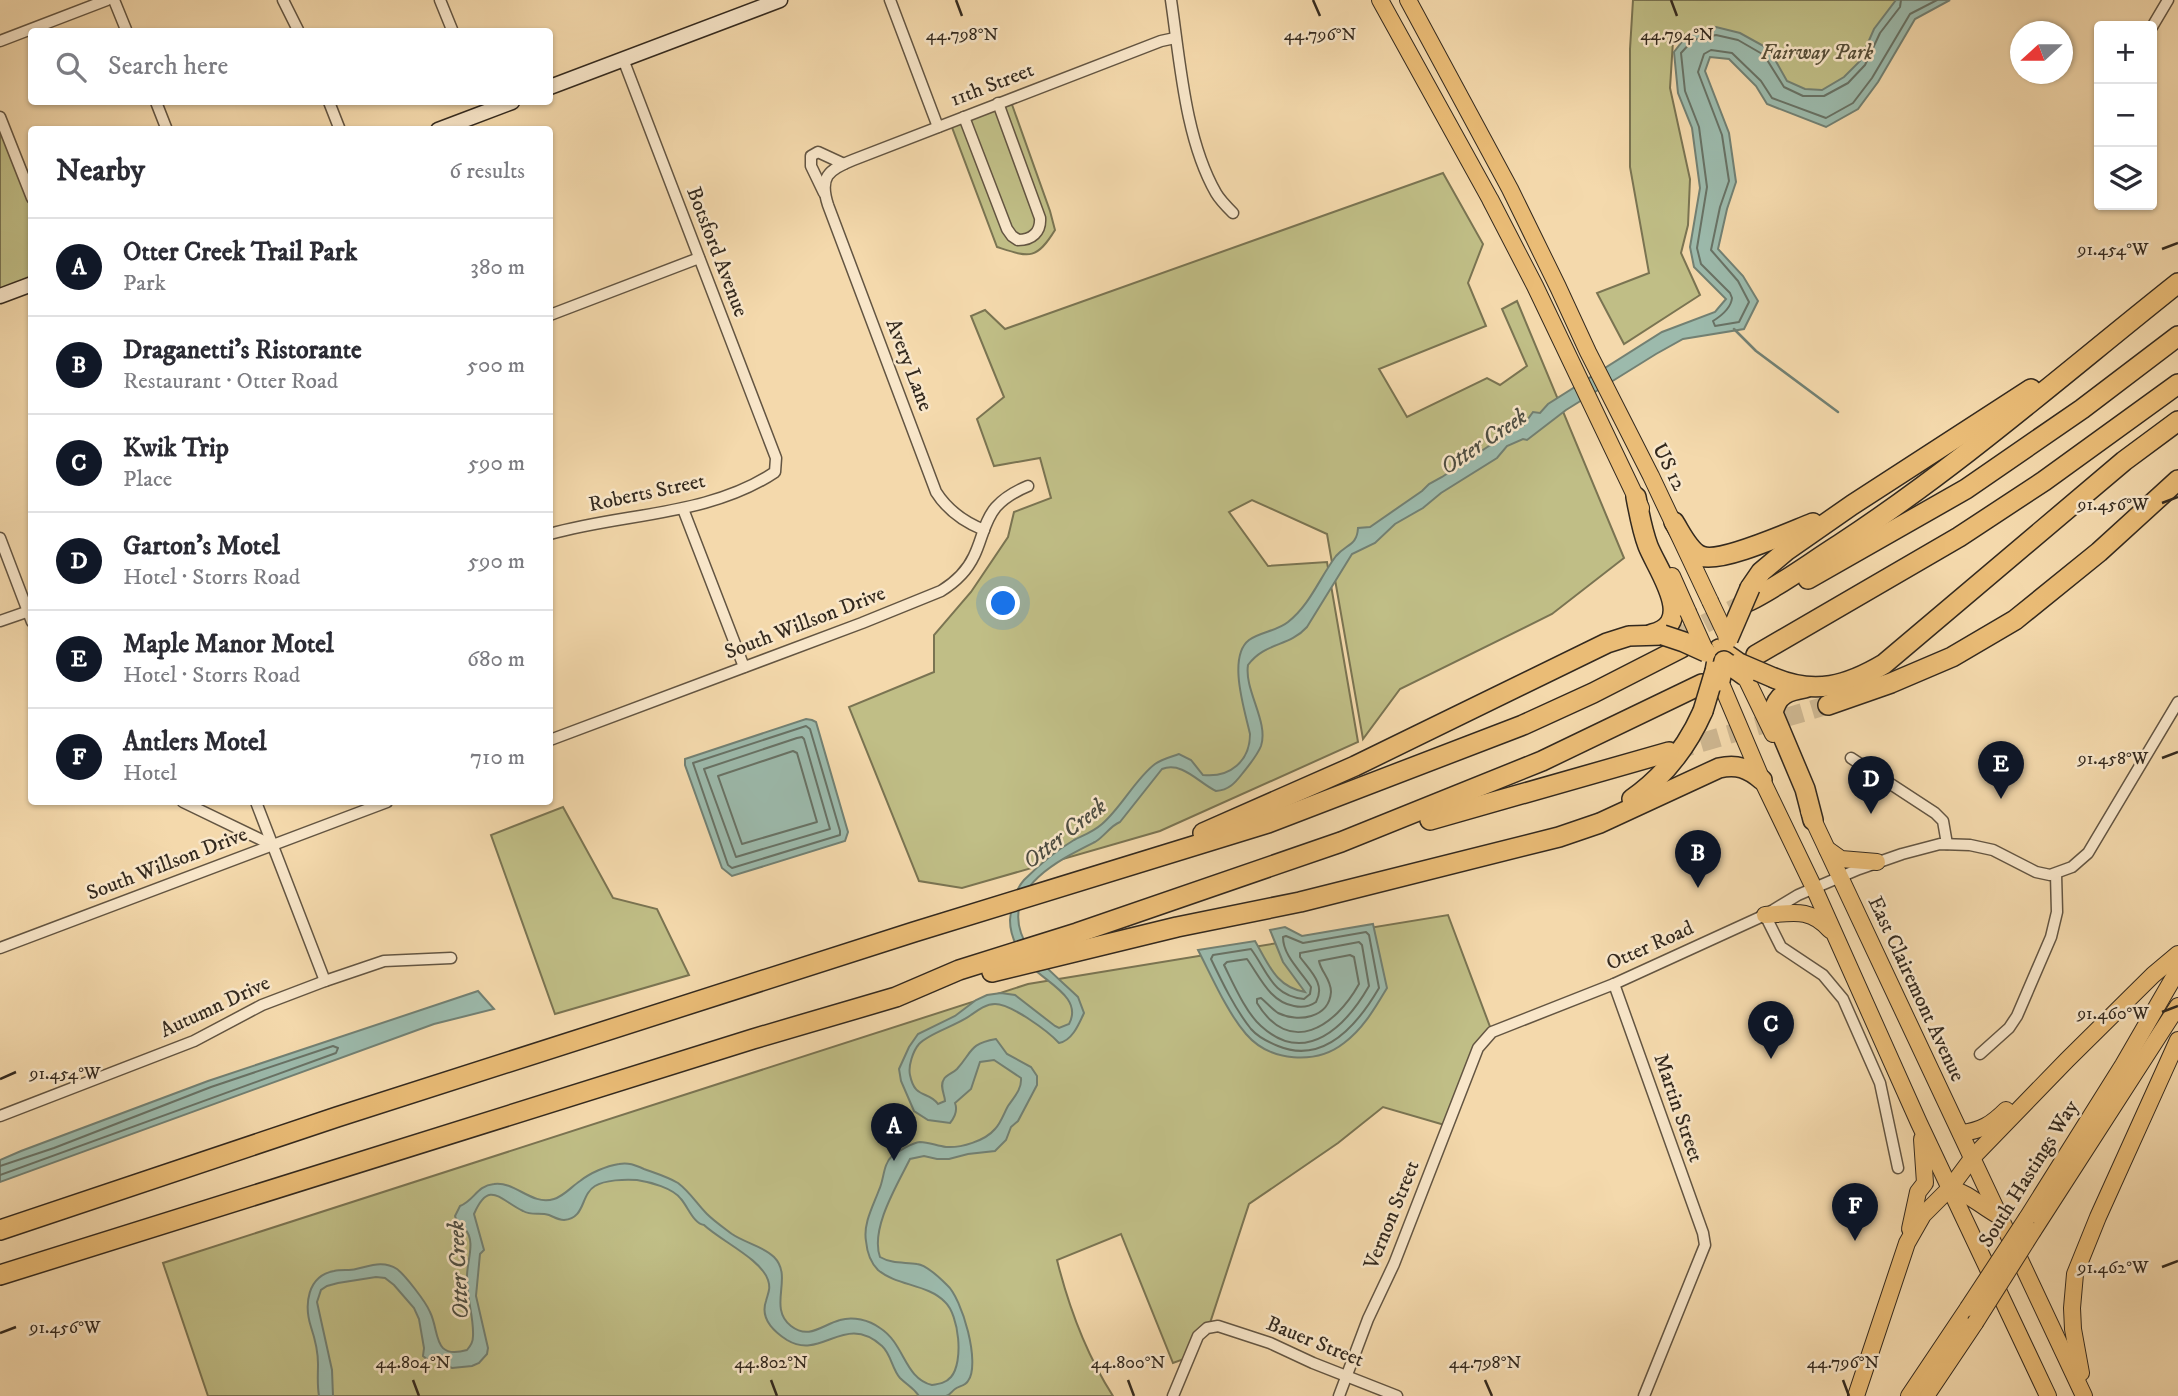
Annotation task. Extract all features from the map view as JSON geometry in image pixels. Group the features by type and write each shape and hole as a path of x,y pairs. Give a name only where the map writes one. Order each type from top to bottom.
{"highway":[{"path":"1748,601 1912,496 2178,283"},
{"path":"1748,601 1966,489 2082,409 2178,336"},
{"path":"1533,844 1617,808 1645,790 1668,769 1685,748 1725,660 1756,579 1770,564 1852,506 2108,338"},
{"path":"0,1275 739,1043 896,997 959,975 1079,942 1341,842 1542,761 1725,660 1959,537 2044,481 2178,384"},
{"path":"1813,820 1805,789 1773,713 1781,696 1792,690 1849,681 1884,664 2178,412"},
{"path":"2124,461 2178,421"},
{"path":"1828,705 1891,683 1952,657 2015,620 2099,552 2178,480"},
{"path":"0,1230 337,1117 1268,823 1459,751 1570,704 1665,640 1674,616 1674,604 1648,546 1636,497"},
{"path":"1674,522 1693,551 1703,557 1713,558 1774,539 1852,506"},
{"path":"1091,877 1287,798 1607,643 1629,636 1684,642 1725,660 1806,688"},
{"path":"1341,842 1669,752"},
{"path":"1079,942 1177,927 1300,902 1533,844 1600,824 1719,768 1738,766 1751,770 1762,780"}],"main road":[{"name":"US 12","path":"1380,0 1535,286 1688,612"},
{"path":"1399,0 1429,40"},
{"name":"US 12","path":"1411,4 1510,189 1674,522 1710,601"},
{"name":"East Clairemont Avenue","path":"1710,601 1725,660 1730,704 1762,780 2048,1396"},
{"name":"East Clairemont Avenue","path":"1688,612 1725,660 1813,820 2085,1396"},
{"path":"1825,847 1841,859 1877,862"},
{"path":"1765,915 1792,912 1812,915 1824,922 1836,937"},
{"path":"1856,1396 1916,1226 1973,1157 2067,1060 2178,954"},
{"name":"South Hastings Way","path":"2030,1224 2178,970"},
{"name":"South Hastings Way","path":"1926,1396 1972,1315 2030,1224 2178,1006"},
{"path":"2085,1396 2073,1329 2076,1274 2098,1217 2178,1040"},
{"path":"1961,1133 1986,1126 2067,1060"},
{"path":"1908,1243 1918,1192 1925,1183 1925,1160 1919,1123"},
{"path":"1950,1188 2001,1217"},
{"name":"South Hastings Way","path":"1909,1396 1972,1315"}],"street":[{"path":"34,28 107,0"},
{"path":"114,0 125,28"},
{"path":"283,0 297,28"},
{"path":"440,0 451,28"},
{"path":"553,86 760,4 780,0"},
{"path":"890,0 938,127"},
{"path":"1171,0 1186,105 1199,150 1217,195 1233,214"},
{"path":"2156,21 2168,0"},
{"path":"0,41 28,30"},
{"name":"11th Street","path":"824,193 827,176 836,167 998,103 1175,38"},
{"name":"Botsford Avenue","path":"623,59 776,458"},
{"path":"964,117 1007,229 1018,240 1032,237 1038,231 1040,218 998,103"},
{"path":"157,105 165,126"},
{"path":"330,105 338,126"},
{"path":"447,126 484,107"},
{"path":"0,117 28,188"},
{"name":"Avery Lane","path":"844,164 823,153 814,153 811,156 811,166 824,193 936,492 956,515 984,530"},
{"path":"553,314 699,258"},
{"path":"0,296 28,286"},
{"name":"Roberts Street","path":"553,533 596,523 683,509 755,486 775,472 776,458"},
{"name":"South Willson Drive","path":"553,739 941,591 951,584 974,558 989,517 1002,500 1028,486"},
{"path":"683,509 744,667"},
{"path":"0,538 28,609"},
{"path":"0,621 28,614"},
{"path":"1980,1054 2001,1037 2013,1022 2051,937 2057,912 2056,874 2072,867 2088,853 2178,702"},
{"path":"1850,758 1935,813 1942,821 1947,844"},
{"path":"189,805 272,845"},
{"path":"257,805 325,981"},
{"name":"South Willson Drive","path":"0,948 379,805"},
{"name":"Otter Road","path":"1478,1048 1492,1031 1614,984 1765,915 1839,877 1917,849 1947,844 1985,848 2036,872 2056,874"},
{"path":"1765,915 1781,947 1823,975 1843,999 1880,1083 1898,1168"},
{"name":"Autumn Drive","path":"0,1116 194,1041 262,1005 325,981 384,961 451,958"},
{"name":"Martin Street","path":"1614,984 1705,1245 1644,1396"},
{"name":"Vernon Street","path":"1339,1396 1368,1319 1394,1264 1478,1048"},
{"name":"Bauer Street","path":"1173,1396 1198,1336 1207,1328 1218,1326 1270,1343 1397,1396"}],"green space":[{"name":"Fairway Park","path":"1633,0 1910,0 1824,108 1759,67 1704,46 1683,34 1673,41 1670,88 1690,179 1688,225 1681,253 1700,295 1624,344 1597,293 1649,273 1630,167 1630,49"},
{"path":"1010,99 1055,230 1037,252 1031,254 997,247 950,122"},
{"path":"0,117 28,188 28,285 0,296"},
{"path":"1443,173 1483,244 1468,283 1486,326 1379,369 1407,417 1487,378 1500,385 1527,366 1502,309 1517,301 1624,558 1552,614 1400,689 1363,739 1327,534 1252,500 1229,512 1268,566 1327,562 1358,742 1160,831 962,888 919,881 849,707 934,672 934,635 971,592 1008,537 1014,512 1051,498 1040,458 994,466 977,419 1004,397 971,316 985,310 1005,329"},
{"path":"563,807 613,898 657,909 689,975 555,1014 491,835"},
{"path":"1448,915 1492,1032 1478,1048 1448,1126 1383,1107 1338,1143 1249,1204 1210,1323 1184,1359 1173,1363 1121,1234 1057,1260 1079,1330 1113,1396 208,1396 163,1263 1028,984"}],"water":[{"path":"1896,0 1950,0 1915,19 1878,82 1858,109 1826,127 1767,104 1756,86 1729,59 1710,57 1705,71 1729,133 1736,182 1718,249 1743,276 1758,301 1744,329 1683,339 1656,354 1566,410 1527,440 1523,439 1507,446 1497,458 1395,524 1375,543 1352,554 1307,627 1293,638 1262,652 1248,665 1249,685 1263,737 1257,753 1237,780 1228,788 1216,791 1183,770 1169,767 1162,769 1120,822 1095,842 1039,876 1021,901 1018,916 1021,933 1038,959 1078,997 1084,1013 1068,1039 1059,1043 1019,1013 995,1004 988,1005 929,1036 917,1047 911,1059 912,1083 918,1091 938,1104 945,1101 942,1085 945,1078 957,1069 972,1049 987,1041 996,1039 1007,1054 1031,1067 1037,1076 1037,1085 1018,1121 995,1151 949,1159 924,1156 910,1159 886,1207 879,1234 880,1257 924,1267 953,1292 964,1317 971,1347 971,1373 967,1383 946,1396 919,1396 897,1374 885,1349 868,1337 844,1335 811,1345 800,1345 787,1340 766,1318 769,1283 757,1265 697,1222 673,1192 648,1182 627,1180 610,1181 595,1186 587,1195 580,1211 564,1220 546,1214 526,1212 495,1195 485,1197 479,1203 474,1214 484,1250 480,1254 476,1296 488,1348 487,1354 479,1363 472,1366 452,1368 423,1356 419,1319 414,1308 385,1278 338,1283 321,1290 317,1302 332,1370 333,1396 319,1396 317,1354 308,1310 310,1293 318,1279 337,1270 353,1270 376,1264 392,1266 405,1277 424,1302 443,1348 456,1352 467,1350 473,1336 467,1284 470,1239 465,1229 460,1229 455,1216 460,1206 483,1187 494,1184 509,1186 538,1199 554,1199 593,1173 625,1163 678,1183 719,1224 774,1257 782,1274 781,1310 791,1326 810,1332 845,1319 866,1321 888,1335 910,1368 923,1381 932,1385 949,1379 955,1370 959,1350 950,1308 938,1296 878,1270 868,1253 866,1241 869,1215 885,1168 892,1156 920,1142 952,1147 985,1137 999,1124 1017,1093 1021,1078 994,1060 980,1062 971,1089 955,1103 956,1114 950,1123 928,1120 914,1111 901,1081 899,1069 909,1047 918,1034 955,1016 987,995 1015,995 1055,1026 1059,1028 1069,1024 1072,1015 1067,999 1028,962 1014,940 1010,927 1011,915 1014,899 1024,880 1054,853 1102,824 1141,777 1158,762 1179,754 1191,760 1203,775 1222,774 1237,766 1246,752 1250,734 1239,685 1239,659 1243,648 1249,640 1284,625 1296,615 1336,556 1356,538 1358,528 1370,527 1515,427 1522,427 1533,412 1540,413 1548,404 1662,332 1715,312 1726,299 1694,267 1690,247 1700,188 1692,128 1678,93 1674,52 1688,34 1716,27 1740,33 1769,49 1787,81 1805,89 1822,90 1844,77 1860,61 1874,29"},
{"path":"806,719 816,722 848,832 845,841 732,876 722,868 685,759"},
{"path":"1373,924 1387,988 1368,1018 1351,1037 1333,1050 1307,1057 1280,1055 1256,1043 1246,1034 1226,1005 1198,950 1255,941 1274,974 1287,985 1305,992 1283,962 1270,930 1285,927 1302,936"},
{"path":"478,991 494,1009 434,1024 0,1182 0,1160 21,1151 208,1081"}],"waterway":[{"path":"1734,329 1756,351 1838,412"}],"tunnel":[{"path":"1679,637 1749,601"},
{"path":"1673,751 1828,705"}],"place":[{"name":"Maple Manor Motel","path":"2001,799"},
{"name":"Garton's Motel","path":"1871,814"},
{"name":"Draganetti's Ristorante","path":"1698,888"},
{"name":"Kwik Trip","path":"1771,1059"},
{"name":"Otter Creek Trail Park","path":"894,1161"},
{"name":"Antlers Motel","path":"1855,1241"}],"water label":[{"name":"Otter Creek","path":"1484,442"},
{"name":"Otter Creek","path":"1065,834"},
{"name":"Otter Creek","path":"459,1270"}]}
